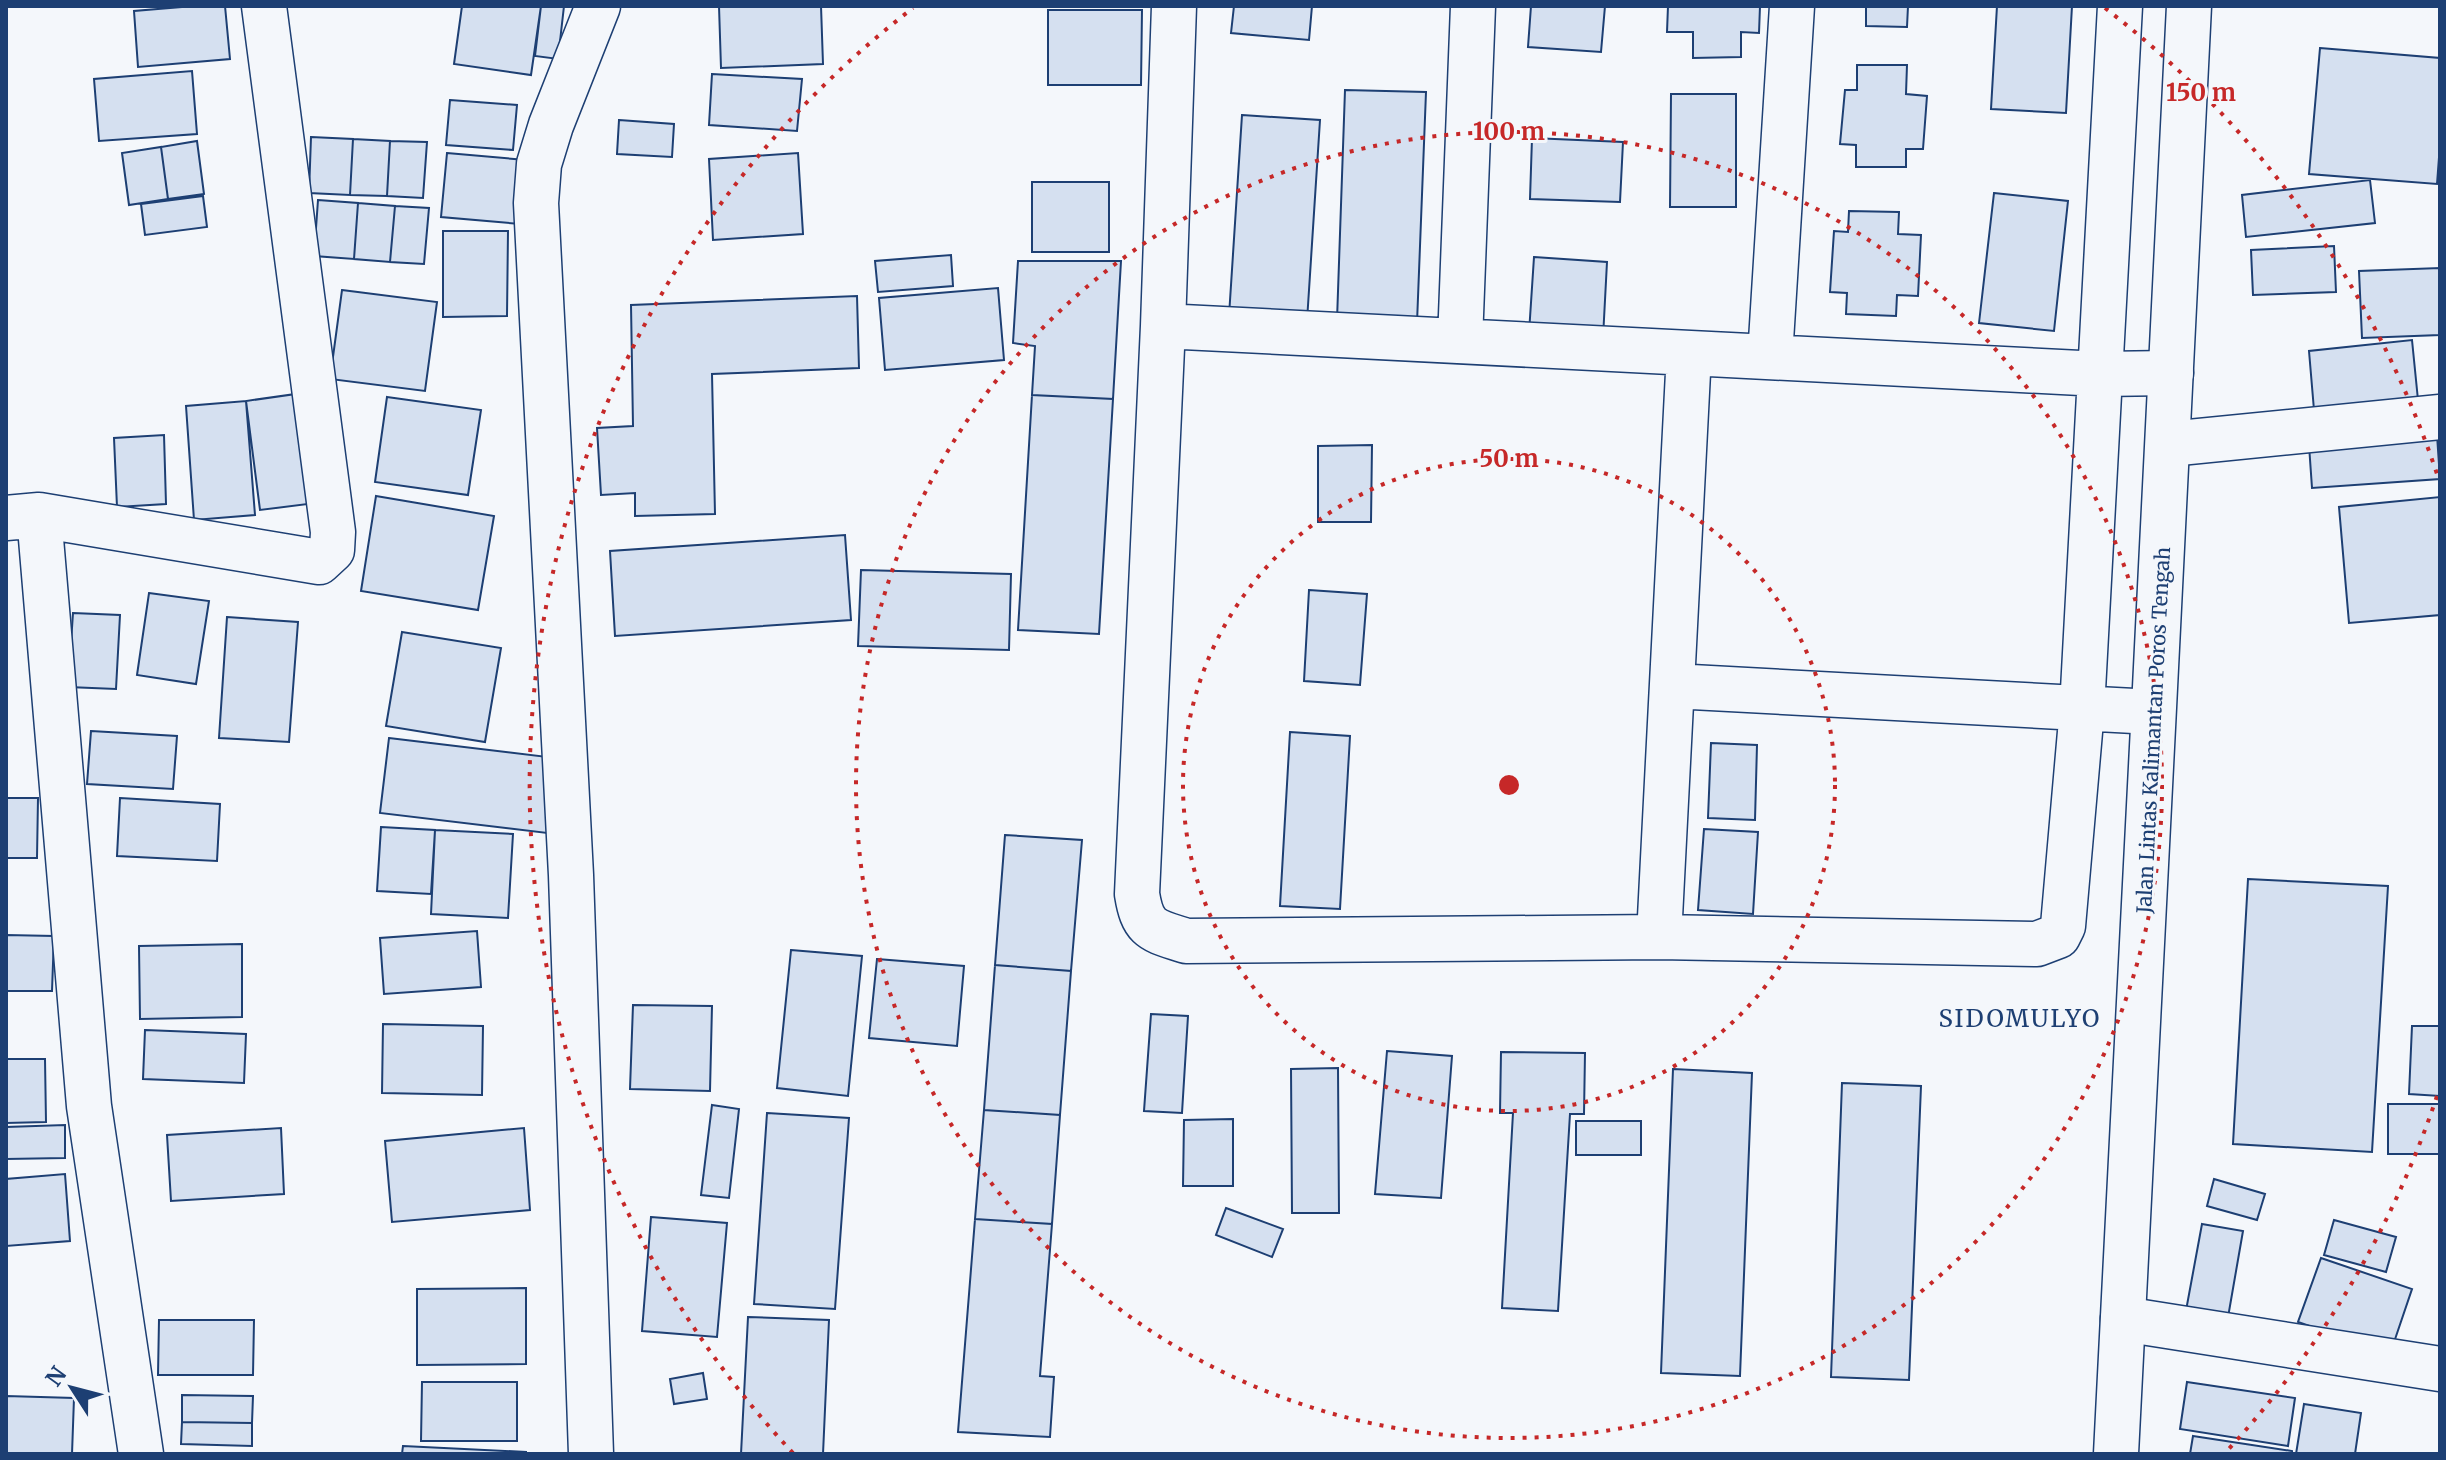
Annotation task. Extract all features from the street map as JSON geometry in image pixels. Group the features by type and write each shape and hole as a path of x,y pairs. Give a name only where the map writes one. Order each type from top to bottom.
{"main road":[{"path":"141,1454 89,1106 22,517 319,562 332,550 333,532 264,6"},
{"path":"591,1454 571,875 536,203 539,164 551,125 598,6"},
{"path":"1174,6 1137,894 1140,914 1148,926 1186,941 1659,937 2037,944 2058,936 2063,926 2082,709 2120,6"},
{"path":"1460,341 1473,6"},
{"path":"1770,357 1792,6"},
{"name":"Jalan Lintas Kalimantan Poros Tengah","path":"2116,1454 2189,6"},
{"path":"1163,326 2100,374 2171,373"},
{"path":"1659,937 1689,353"},
{"path":"2169,444 2440,417"},
{"path":"1673,686 2153,712"},
{"path":"2123,1319 2440,1369"}],"building":[{"path":"225,6 230,59 138,67 134,11"},
{"path":"462,6 541,6 531,75 454,64"},
{"path":"541,6 564,6 558,59 535,56"},
{"path":"719,6 821,6 823,64 721,68"},
{"path":"1234,6 1312,6 1309,40 1231,33"},
{"path":"1531,6 1605,6 1601,52 1528,47"},
{"path":"1668,6 1760,6 1759,33 1741,32 1741,57 1693,58 1693,32 1667,32"},
{"path":"1866,6 1908,6 1907,27 1866,26"},
{"path":"1997,6 2072,6 2066,113 1991,109"},
{"path":"1048,10 1142,10 1141,85 1048,85"},
{"path":"2320,48 2440,58 2437,184 2309,174"},
{"path":"1857,65 1907,65 1906,94 1927,96 1923,149 1906,149 1906,167 1856,167 1856,145 1840,144 1845,90 1857,90"},
{"path":"192,71 197,134 99,141 94,79"},
{"path":"712,74 802,79 797,131 709,125"},
{"path":"1345,90 1426,92 1417,323 1337,320"},
{"path":"1671,94 1736,94 1736,207 1670,207"},
{"path":"450,100 517,105 513,150 446,145"},
{"path":"1242,115 1320,120 1307,321 1229,316"},
{"path":"619,120 674,124 672,157 617,154"},
{"path":"311,137 353,139 350,195 309,193"},
{"path":"1532,138 1623,142 1620,202 1530,199"},
{"path":"353,139 390,141 387,196 350,195"},
{"path":"197,141 204,194 168,199 161,147"},
{"path":"390,141 427,142 423,198 387,196"},
{"path":"161,147 168,199 129,205 122,153"},
{"path":"447,153 526,160 520,224 441,217"},
{"path":"798,153 803,234 713,240 709,159"},
{"path":"2370,180 2375,223 2246,237 2242,195"},
{"path":"1032,182 1109,182 1109,252 1032,252"},
{"path":"1994,193 2068,201 2054,331 1979,323"},
{"path":"203,196 207,227 145,235 141,204"},
{"path":"318,200 358,203 354,259 314,256"},
{"path":"358,203 395,206 390,262 354,259"},
{"path":"395,206 429,208 424,264 390,262"},
{"path":"1849,211 1899,212 1898,234 1921,235 1918,296 1897,295 1896,316 1846,314 1847,293 1830,292 1834,231 1848,232"},
{"path":"443,231 508,231 507,316 443,317"},
{"path":"2334,246 2336,292 2253,295 2251,250"},
{"path":"951,255 953,286 878,292 875,261"},
{"path":"1534,257 1607,262 1603,338 1529,333"},
{"path":"1018,261 1121,261 1113,399 1032,395 1035,346 1013,343"},
{"path":"2440,268 2440,335 2362,338 2359,271"},
{"path":"998,288 1004,360 885,370 879,298"},
{"path":"342,290 437,302 425,391 330,379"},
{"path":"857,296 859,368 712,374 715,514 635,516 635,493 601,495 597,428 633,426 631,305"},
{"path":"2412,340 2419,410 2315,422 2309,351"},
{"path":"310,392 324,502 260,510 246,401"},
{"path":"1032,395 1113,399 1099,634 1018,630"},
{"path":"387,397 481,410 468,495 375,482"},
{"path":"246,401 255,515 194,520 186,406"},
{"path":"164,435 166,504 117,507 114,438"},
{"path":"2437,435 2440,479 2312,488 2309,445"},
{"path":"1372,445 1371,522 1318,522 1318,446"},
{"path":"376,496 494,516 478,610 361,591"},
{"path":"2440,497 2440,615 2349,623 2339,507"},
{"path":"845,535 851,620 615,636 610,551"},
{"path":"861,570 1011,574 1009,650 858,646"},
{"path":"1309,590 1367,594 1360,685 1304,681"},
{"path":"149,593 209,601 196,684 137,675"},
{"path":"73,613 120,615 116,689 68,687"},
{"path":"227,617 298,622 289,742 219,738"},
{"path":"402,632 501,648 485,742 386,726"},
{"path":"91,731 177,736 173,789 87,784"},
{"path":"1290,732 1350,736 1340,909 1280,906"},
{"path":"389,738 556,758 547,833 380,813"},
{"path":"1711,743 1757,745 1755,820 1708,818"},
{"path":"7,798 38,798 37,858 6,858"},
{"path":"120,798 220,804 217,861 117,856"},
{"path":"381,827 435,830 431,894 377,891"},
{"path":"1704,829 1758,832 1753,914 1698,910"},
{"path":"435,830 513,834 508,918 431,914"},
{"path":"1005,835 1082,840 1071,971 995,965"},
{"path":"2248,879 2388,886 2372,1152 2233,1144"},
{"path":"477,931 481,987 384,994 380,938"},
{"path":"6,935 54,936 52,991 6,991"},
{"path":"242,944 242,1017 140,1019 139,946"},
{"path":"791,950 862,956 848,1096 777,1088"},
{"path":"877,959 964,966 957,1046 869,1038"},
{"path":"995,965 1071,971 1060,1115 984,1110"},
{"path":"633,1005 712,1006 710,1091 630,1089"},
{"path":"1151,1014 1188,1016 1182,1113 1144,1111"},
{"path":"383,1024 483,1026 482,1095 382,1093"},
{"path":"2412,1026 2440,1026 2440,1096 2409,1094"},
{"path":"145,1030 246,1034 244,1083 143,1079"},
{"path":"1387,1051 1452,1056 1441,1198 1375,1194"},
{"path":"1501,1052 1585,1053 1584,1114 1570,1114 1558,1311 1502,1308 1513,1113 1500,1113"},
{"path":"6,1059 45,1059 46,1122 6,1123"},
{"path":"1338,1068 1339,1213 1292,1213 1291,1069"},
{"path":"1673,1069 1752,1073 1740,1376 1661,1373"},
{"path":"1842,1083 1921,1086 1909,1380 1831,1377"},
{"path":"2388,1104 2440,1104 2440,1154 2388,1154"},
{"path":"712,1105 739,1109 729,1198 701,1195"},
{"path":"984,1110 1060,1115 1052,1224 975,1219"},
{"path":"767,1113 849,1118 835,1309 754,1304"},
{"path":"1233,1119 1233,1186 1183,1186 1184,1120"},
{"path":"1576,1121 1641,1121 1641,1155 1576,1155"},
{"path":"65,1125 65,1158 6,1159 6,1127"},
{"path":"281,1128 284,1194 171,1201 167,1135"},
{"path":"524,1128 530,1210 392,1222 385,1141"},
{"path":"65,1174 70,1241 6,1246 6,1179"},
{"path":"2214,1179 2265,1194 2257,1220 2207,1206"},
{"path":"1226,1208 1283,1229 1272,1257 1216,1235"},
{"path":"651,1217 727,1223 717,1337 642,1331"},
{"path":"975,1219 1052,1224 1040,1376 1054,1377 1050,1437 958,1432"},
{"path":"2334,1220 2396,1237 2386,1272 2324,1255"},
{"path":"2202,1224 2243,1231 2227,1323 2185,1316"},
{"path":"2321,1258 2412,1289 2390,1354 2298,1322"},
{"path":"526,1288 526,1364 417,1365 417,1289"},
{"path":"748,1317 829,1320 823,1454 741,1454"},
{"path":"159,1320 254,1320 253,1375 158,1375"},
{"path":"703,1373 707,1399 674,1404 670,1379"},
{"path":"422,1382 517,1382 517,1441 421,1441"},
{"path":"2187,1382 2295,1398 2288,1446 2180,1429"},
{"path":"182,1395 253,1396 252,1423 182,1422"},
{"path":"6,1396 74,1398 72,1454 6,1454"},
{"path":"2304,1404 2361,1413 2355,1454 2296,1454"},
{"path":"182,1422 252,1423 252,1446 181,1444"},
{"path":"2193,1436 2292,1451 2292,1454 2190,1454"},
{"path":"403,1446 526,1452 526,1454 402,1454"}],"district":[{"name":"SIDOMULYO","path":"2020,1018"}]}
